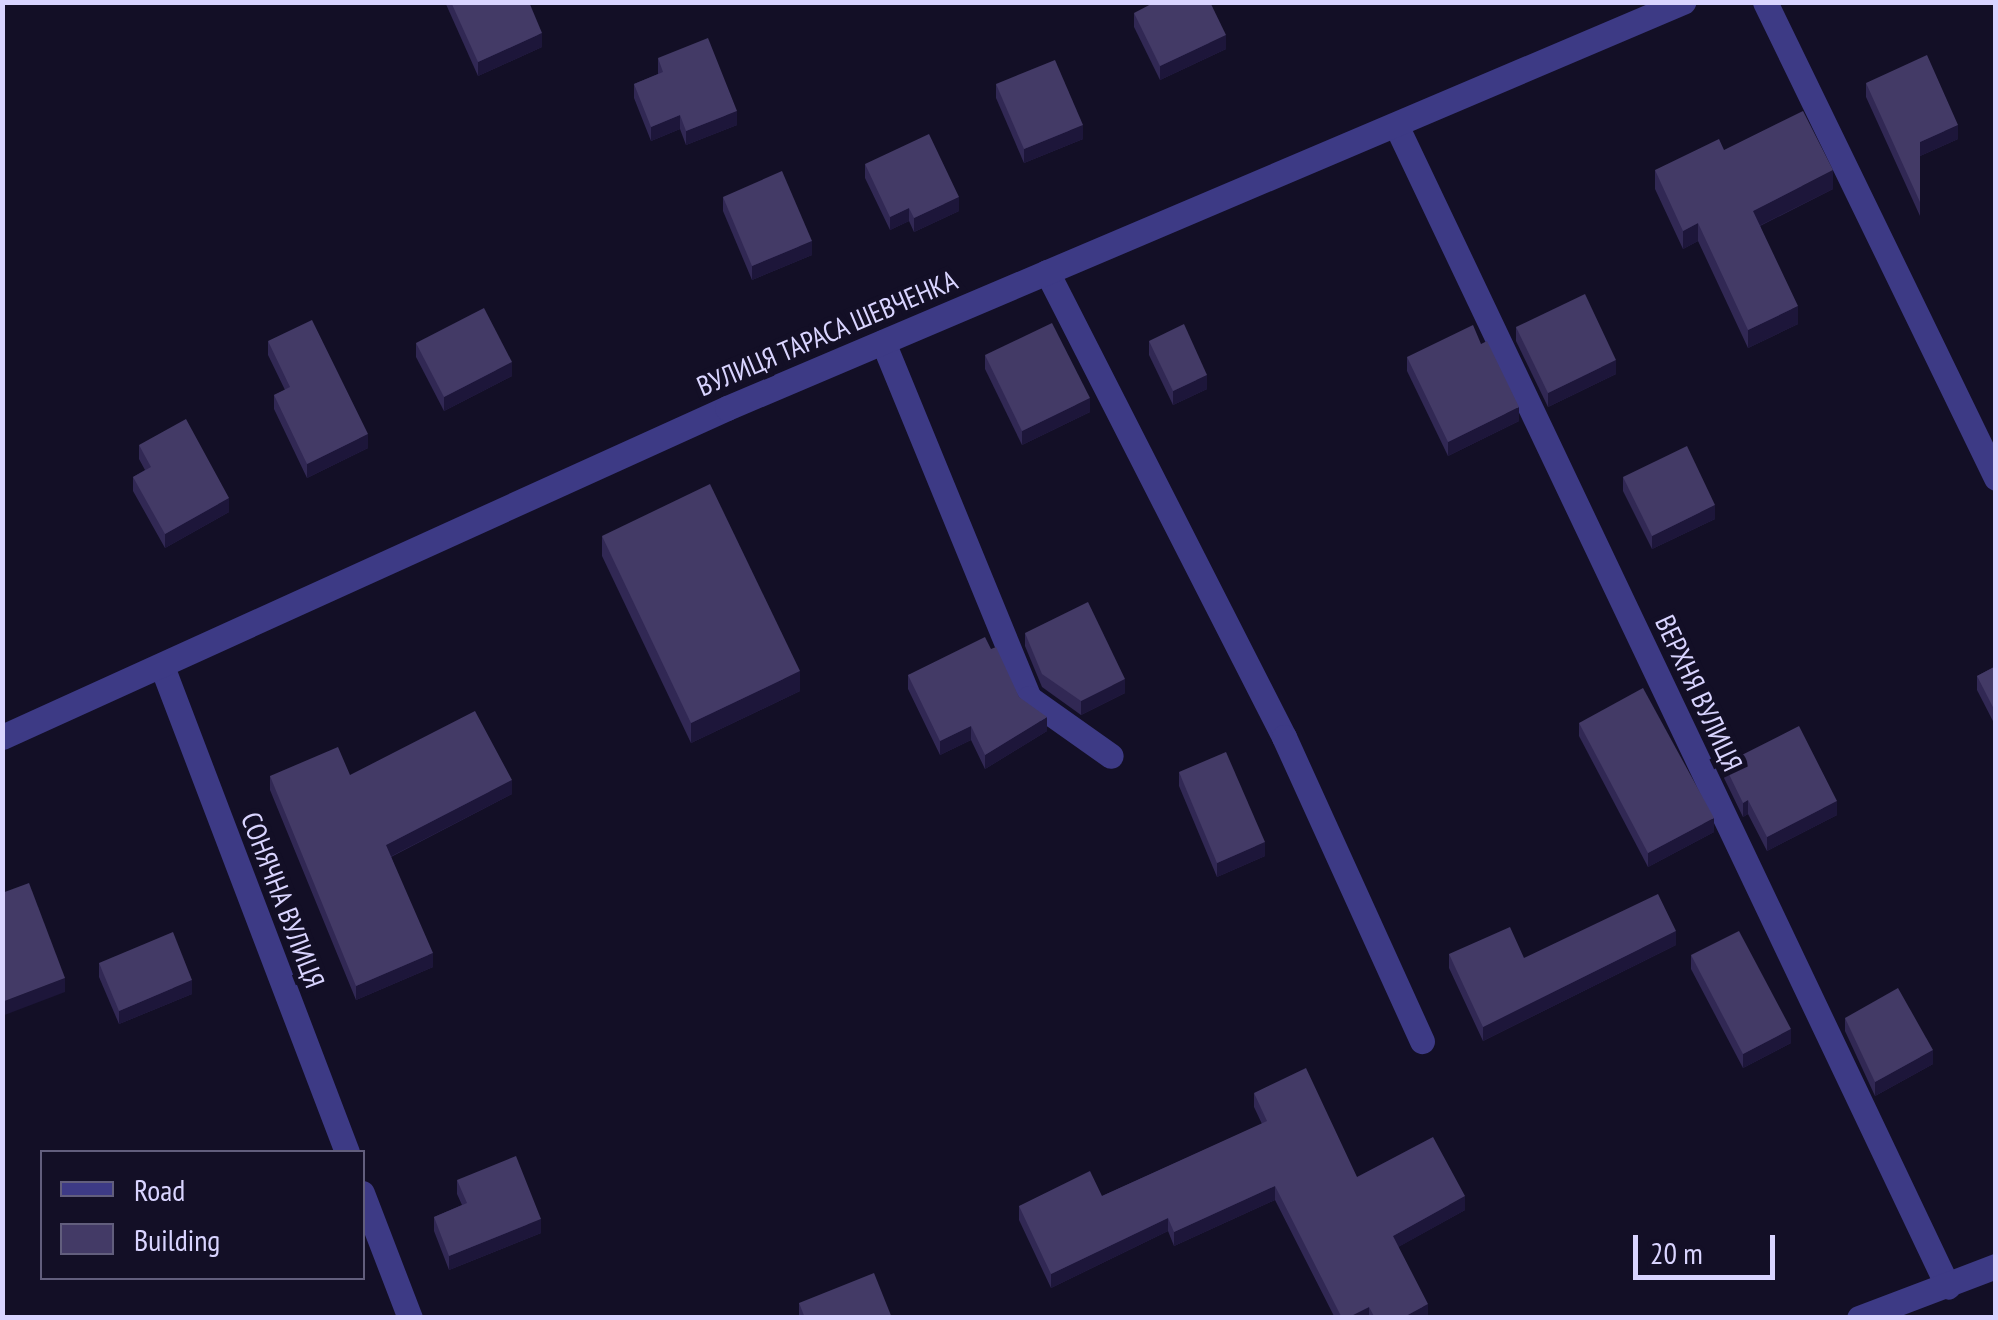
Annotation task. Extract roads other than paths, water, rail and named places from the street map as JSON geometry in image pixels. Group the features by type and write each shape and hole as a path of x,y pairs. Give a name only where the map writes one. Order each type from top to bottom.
{"street":[{"name":"ВУЛИЦЯ ТАРАСА ШЕВЧЕНКА","path":"2,737 884,342 1683,2"},
{"path":"1765,2 1996,478"},
{"name":"ВЕРХНЯ ВУЛИЦЯ","path":"1396,125 1948,1286"},
{"path":"1047,272 1284,737 1422,1041"},
{"path":"884,342 1028,698 1111,756"},
{"name":"СОНЯЧНА ВУЛИЦЯ","path":"163,668 346,1150"},
{"path":"365,1200 410,1318"},
{"path":"1859,1318 1996,1266"}]}
